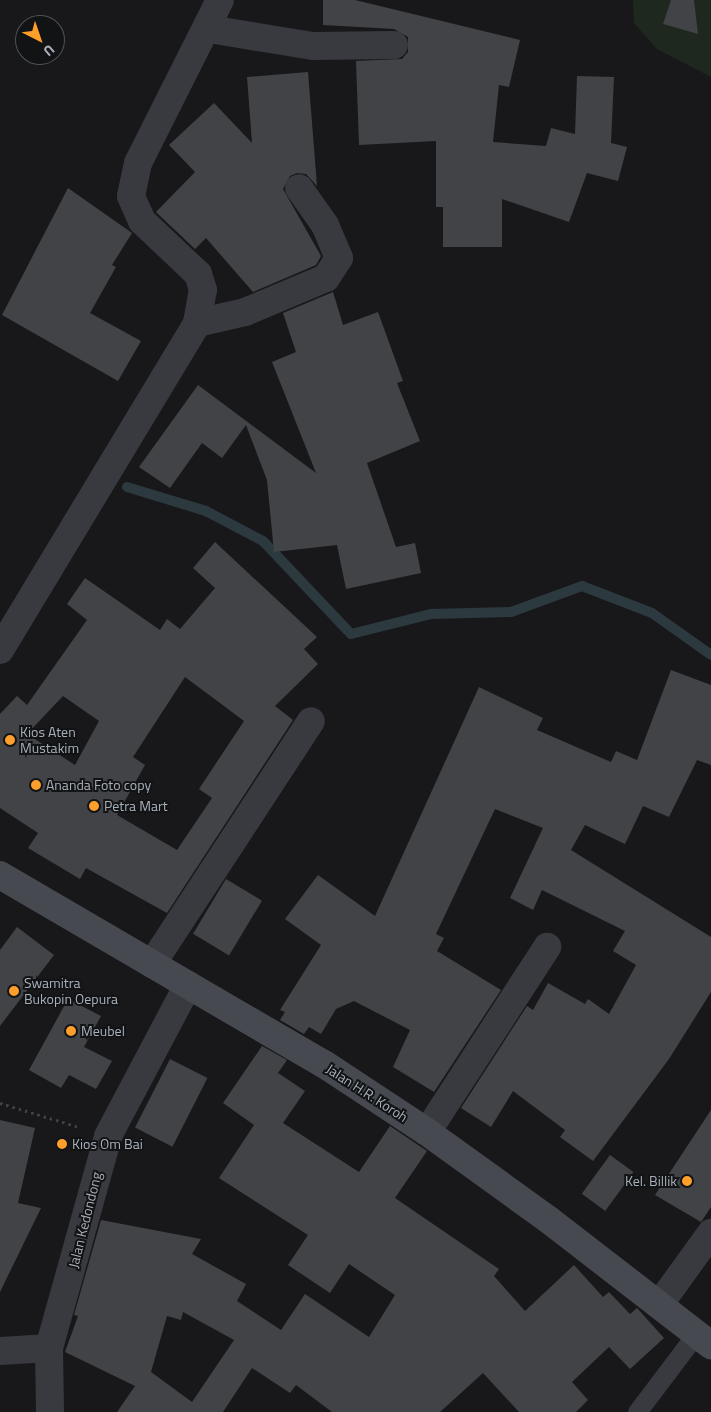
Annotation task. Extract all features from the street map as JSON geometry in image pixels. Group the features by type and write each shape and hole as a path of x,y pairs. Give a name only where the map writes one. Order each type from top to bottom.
{"main road":[{"name":"Jalan H.R. Koroh","path":"0,875 324,1064 427,1132 703,1340"}],"street":[{"path":"0,650 197,323 203,290 198,274 142,221 131,196 138,163 209,29 220,0"},
{"path":"209,29 313,46 394,46"},
{"path":"197,323 246,312 326,278 339,258 325,225 299,188"},
{"path":"152,964 311,721"},
{"path":"427,1132 548,947"},
{"name":"Jalan Kedondong","path":"50,1412 50,1348 108,1136 188,986"},
{"path":"659,1305 711,1232"},
{"path":"0,1351 50,1348"}],"lane":[{"path":"637,1412 703,1340"}],"path":[{"path":"0,1102 108,1136"}],"shaded area":[{"path":"633,0 711,0 711,77 657,49 634,23"}],"building":[{"path":"323,0 355,0 520,40 509,87 499,85 493,142 546,146 551,128 575,134 577,76 614,77 611,143 627,147 618,181 587,173 569,222 502,199 502,247 443,247 443,207 436,207 436,141 359,145 356,61 402,59 408,52 408,37 394,29 323,25"},
{"path":"671,0 694,0 698,34 663,24"},
{"path":"308,72 317,186 306,174 297,173 290,176 283,189 321,256 316,265 253,292 206,238 195,249 156,212 195,172 169,145 214,103 252,143 247,77"},
{"path":"68,188 132,233 112,265 116,267 90,313 141,341 118,381 2,315"},
{"path":"333,292 343,325 378,312 403,381 397,383 420,441 367,463 396,547 415,543 421,573 346,589 337,545 274,552 267,480 246,425 222,458 202,443 170,488 139,467 198,385 316,473 272,362 296,352 283,313"},
{"path":"215,542 317,637 304,649 318,664 275,706 293,720 167,913 86,868 80,879 28,848 38,833 0,808 0,714 17,696 27,705 87,620 67,604 85,578 160,630 167,619 180,629 215,588 193,568","holes":["185,677 244,721 199,789 212,798 177,850 117,815 145,765 133,757","63,696 99,721 75,765 27,734"]},
{"path":"671,670 711,685 711,765 697,760 669,817 643,806 625,844 585,825 571,850 711,937 711,992 669,1059 593,1161 560,1137 565,1130 513,1091 491,1127 461,1108 527,1006 533,1010 548,983 585,1004 588,999 609,1014 636,965 613,951 625,931 542,890 533,910 510,898 543,828 495,809 436,934 444,938 437,951 501,990 434,1092 393,1067 410,1030 354,1001 336,1009 321,1034 309,1027 304,1034 280,1020 285,1012 280,1010 321,945 285,919 318,875 375,916 479,687 543,718 537,730 611,762 616,751 637,760"},
{"path":"226,879 262,901 229,955 193,934"},
{"name":"Swamitra Bukopin Oepura","path":"17,927 54,955 0,1026 0,950"},
{"name":"Meubel","path":"68,999 101,1016 84,1047 112,1061 96,1089 69,1075 61,1088 29,1070"},
{"path":"262,1046 287,1060 278,1073 305,1091 283,1123 359,1172 390,1126 427,1151 395,1198 499,1269 494,1276 525,1311 574,1265 603,1297 609,1292 630,1314 637,1308 664,1338 630,1369 609,1347 572,1382 588,1400 576,1412 519,1412 483,1373 440,1412 332,1412 296,1385 290,1393 252,1368 223,1412 117,1412 135,1386 65,1352 78,1316 74,1315 101,1220 201,1239 192,1254 246,1284 237,1301 281,1330 305,1294 369,1337 395,1295 349,1264 330,1293 288,1265 308,1235 219,1178 254,1125 223,1103","holes":["183,1312 234,1340 192,1402 151,1372 167,1316 181,1320"]},
{"path":"170,1059 207,1078 172,1147 135,1128"},
{"name":"Kel. Billik","path":"711,1110 711,1207 701,1222 655,1195"},
{"path":"0,1120 35,1128 18,1203 41,1208 0,1292"},
{"path":"610,1155 633,1172 605,1211 582,1194"}],"waterway":[{"path":"127,487 206,511 263,541 351,634 431,614 511,612 582,586 652,613 711,655"}],"place":[{"name":"Kios Aten Mustakim","path":"10,740"},
{"name":"Ananda Foto copy","path":"36,785"},
{"name":"Petra Mart","path":"94,806"},
{"name":"Swamitra Bukopin Oepura","path":"14,991"},
{"name":"Meubel","path":"71,1031"},
{"name":"Kios Om Bai","path":"62,1144"},
{"name":"Kel. Billik","path":"687,1181"}]}
